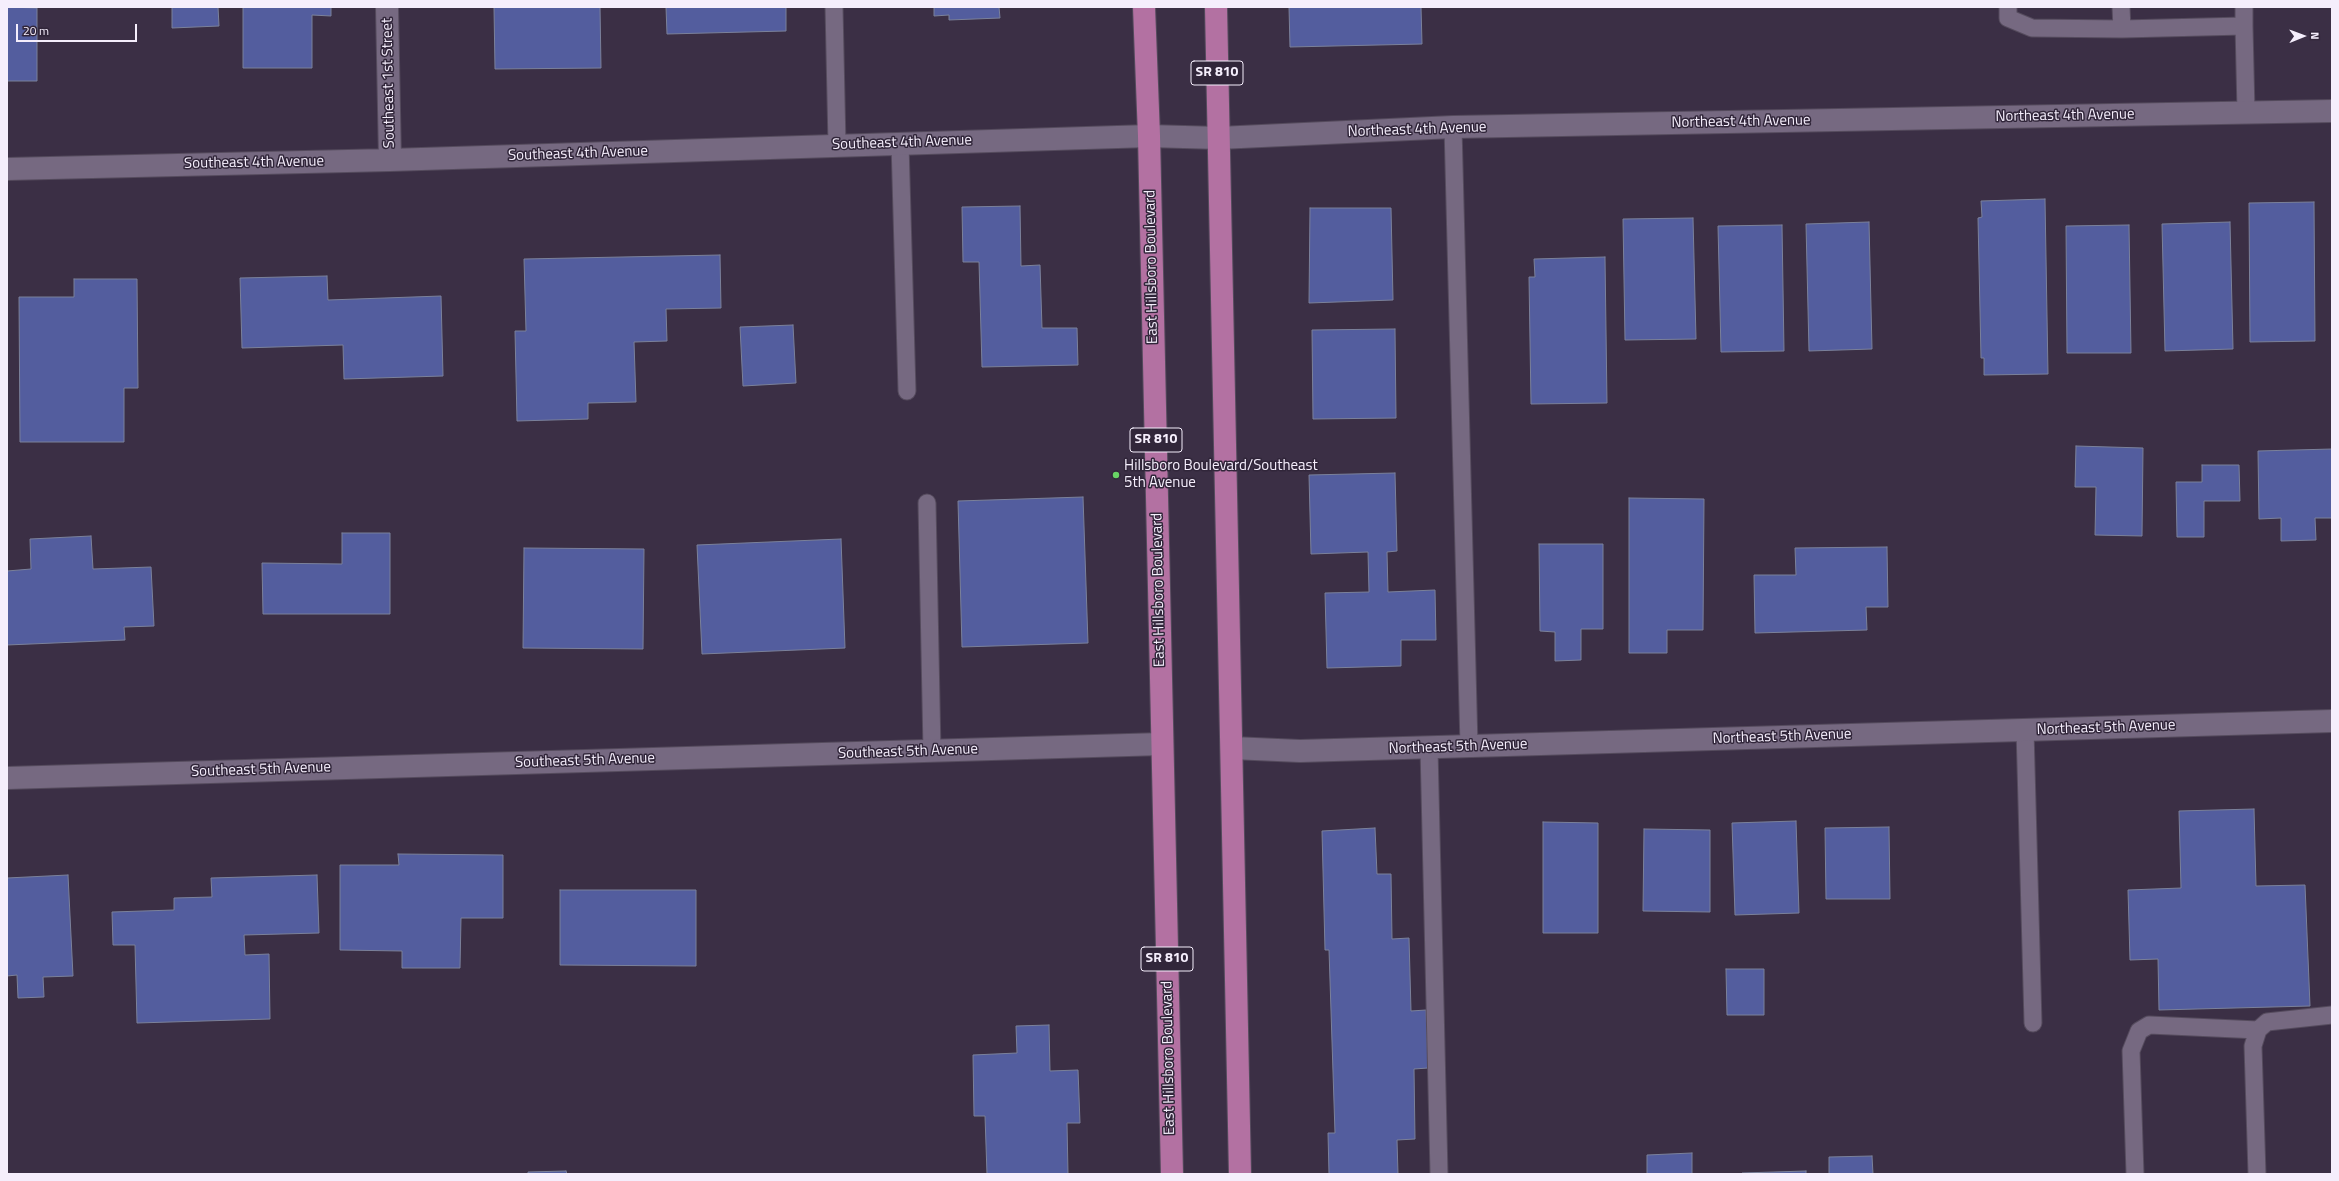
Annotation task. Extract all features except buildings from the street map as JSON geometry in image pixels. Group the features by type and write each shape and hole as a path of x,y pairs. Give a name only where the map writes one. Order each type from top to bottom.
{"main road":[{"name":"East Hillsboro Boulevard","path":"1144,7 1149,136 1172,1174"},
{"name":"SR 810","path":"1216,7 1240,1174"}],"street":[{"name":"Southeast 1st Street","path":"387,7 390,160"},
{"name":"Northeast 4th Avenue","path":"1149,136 1219,138 1454,127 2332,111"},
{"name":"Southeast 4th Avenue","path":"7,169 390,160 900,142 1149,136"},
{"name":"Northeast 5th Avenue","path":"1232,748 1300,751 1429,748 2332,721"},
{"name":"Southeast 5th Avenue","path":"7,778 1162,744"}],"lane":[{"path":"834,7 837,145"},
{"path":"2008,7 2008,18 2032,28 2122,29 2244,26"},
{"path":"2122,7 2122,29"},
{"path":"2244,7 2246,112"},
{"path":"1454,127 1469,746"},
{"path":"900,142 907,390"},
{"path":"927,503 932,751"},
{"path":"2025,730 2032,1023"},
{"path":"1429,748 1439,1174"},
{"path":"2257,1174 2253,1046 2258,1030 2267,1022 2332,1015"},
{"path":"2135,1174 2131,1051 2140,1031 2149,1025 2258,1030"}],"place":[{"name":"Hillsboro Boulevard/Southeast 5th Avenue","path":"1116,475"}]}
